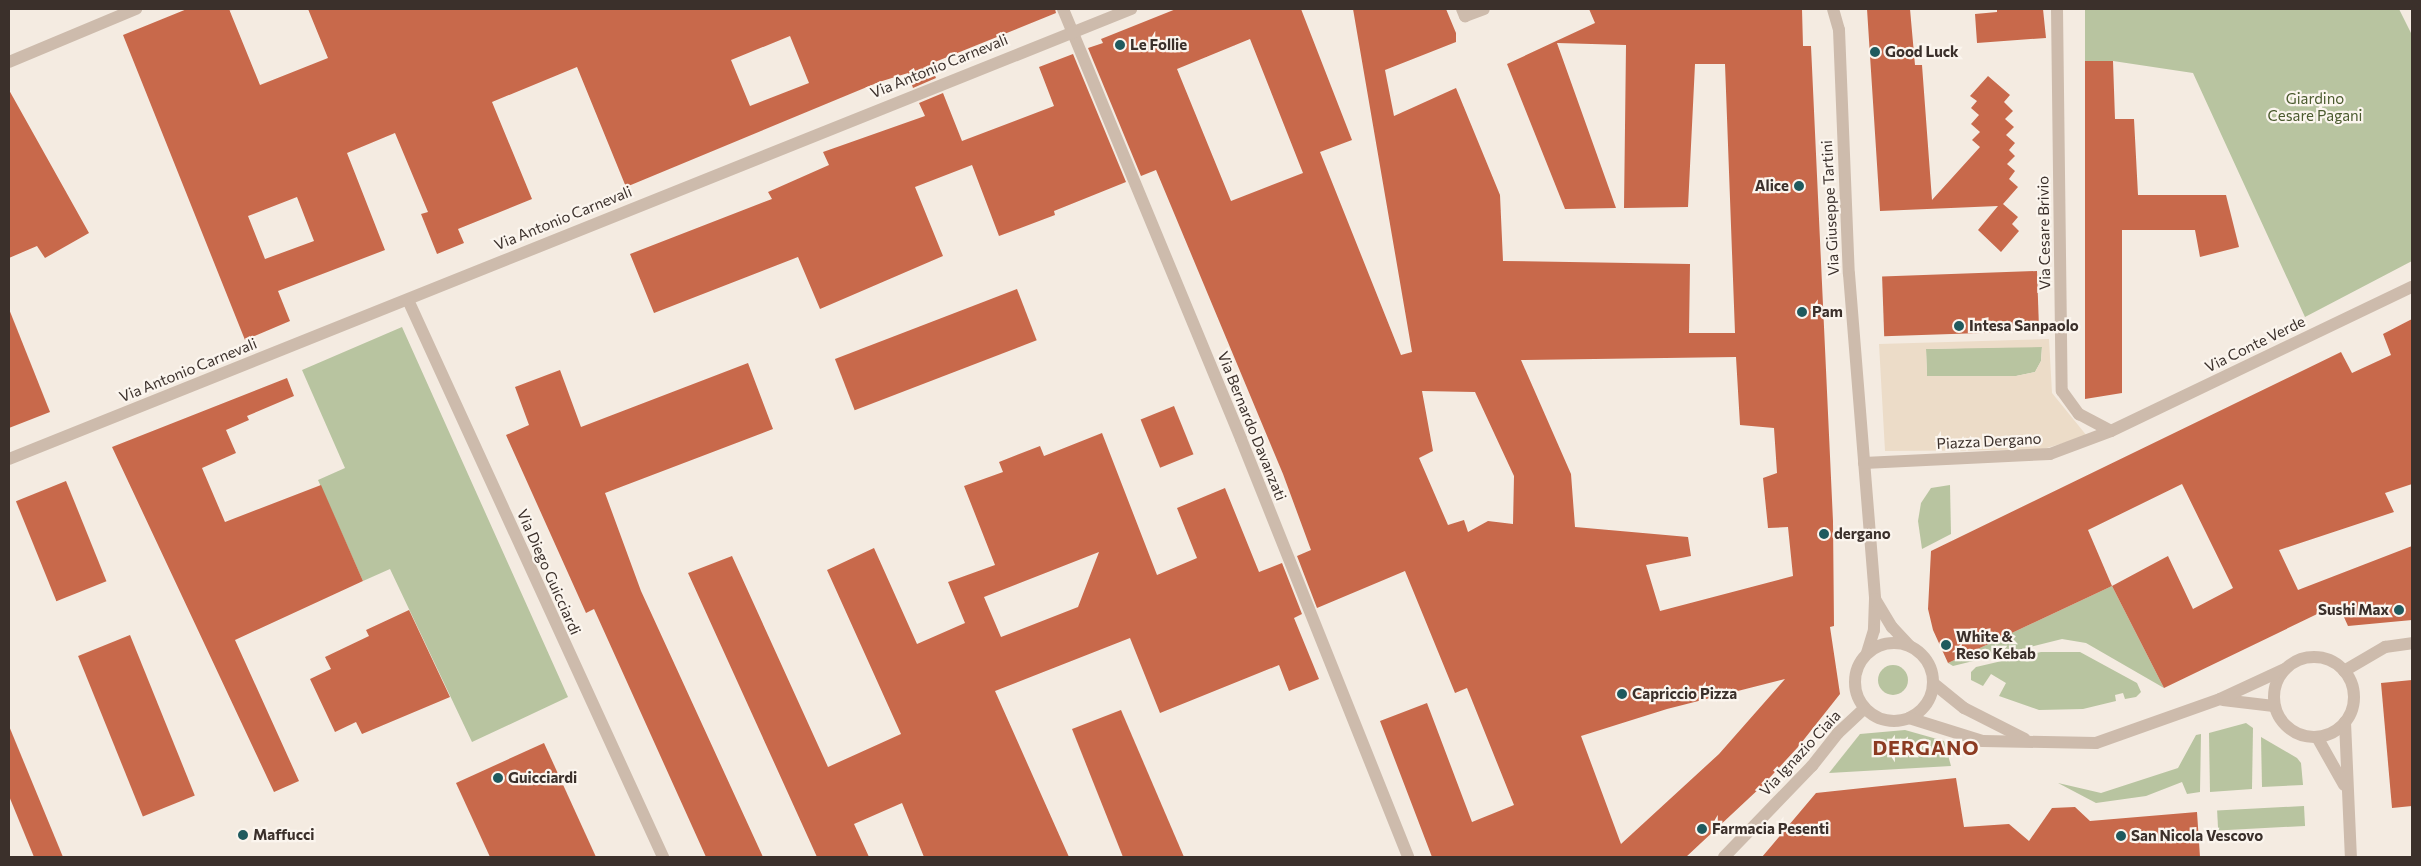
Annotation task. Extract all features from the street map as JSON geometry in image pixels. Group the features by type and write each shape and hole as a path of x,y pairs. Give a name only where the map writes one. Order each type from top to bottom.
{"street":[{"path":"9,62 136,9"},
{"name":"Via Bernardo Davanzati","path":"1063,9 1408,857"},
{"name":"Via Antonio Carnevali","path":"9,459 408,300 1072,30 1131,9"},
{"path":"1464,12 1484,9"},
{"name":"Via Giuseppe Tartini","path":"1833,9 1839,30 1849,274 1864,463"},
{"name":"Via Cesare Brivio","path":"2057,9 2062,391 2079,414 2111,431"},
{"name":"Via Conte Verde","path":"2111,431 2412,287"},
{"name":"Via Diego Guicciardi","path":"408,300 664,857"},
{"name":"Piazza Dergano","path":"1864,463 2050,454 2111,431"},
{"path":"1864,463 1875,599 1874,630 1867,653 1858,665 1854,680 1855,691 1864,709 1885,721 1909,718 1983,741 2028,740 2063,744 2096,743 2220,699 2285,669 2302,659 2317,657 2331,661 2344,670 2354,697 2345,722 2346,787 2351,857"},
{"path":"1875,599 1892,626 1927,661 1933,683 1928,702 1909,718"},
{"path":"1867,653 1887,643 1910,646"},
{"path":"2344,670 2385,647 2412,643"},
{"path":"2285,669 2275,686 2274,706 2287,727 2299,734 2317,737 2333,732 2345,722"},
{"path":"1933,683 1964,708 2028,740"},
{"path":"2220,699 2274,706"},
{"name":"Via Ignazio Ciaia","path":"1724,857 1812,766 1838,732 1864,709"},
{"path":"2317,737 2346,787"}],"green space":[{"name":"Giardino Cesare Pagani","path":"2085,9 2399,9 2412,35 2412,261 2305,317 2193,73 2113,61 2085,61"},
{"path":"402,327 568,697 472,742 390,569 363,581 318,480 345,468 302,370"},
{"path":"2042,346 2041,361 2035,372 2016,376 1927,377 1926,349"},
{"path":"1950,485 1951,534 1922,549 1918,521 1921,503 1931,488"},
{"path":"2112,586 2164,688 2086,643 2062,639 1953,666 1948,663"},
{"path":"2041,652 2080,652 2137,683 2141,692 2136,697 2125,699 2123,693 2115,695 2116,701 2083,709 2039,710 1999,696 2006,683 1991,674 1983,686 1971,680 1971,672 1976,667"},
{"path":"1893,665 1904,669 1908,680 1904,691 1893,695 1882,691 1878,680 1882,669"},
{"path":"2246,723 2253,728 2252,789 2210,792 2209,733"},
{"path":"1905,730 1944,741 1951,766 1829,773 1860,734"},
{"path":"2201,734 2200,792 2187,794 2182,782 2146,796 2096,803 2058,783 2101,793 2178,768 2196,735"},
{"path":"2261,737 2297,758 2301,763 2303,785 2262,787"},
{"path":"2304,806 2305,826 2218,831 2217,811"}],"shaded area":[{"path":"2049,339 2052,393 2087,436 2040,450 1885,451 1879,344","holes":["2042,347 2041,361 2035,372 2016,376 1927,376 1926,349"]}],"building":[{"path":"187,9 229,9 260,85 328,58 308,9 1055,9 1056,13 930,64 936,78 913,88 908,73 879,82 626,187 577,67 492,102 532,199 458,229 464,243 437,254 421,214 428,212 395,133 347,153 385,250 278,291 290,321 245,340 123,35","holes":["790,36 809,83 750,106 731,60","297,197 314,241 265,259 248,216"]},
{"path":"1176,9 1301,9 1352,140 1320,152 1401,355 1412,352 1353,9 1446,9 1456,33 1456,42 1385,70 1394,116 1456,88 1500,195 1503,261 1690,264 1689,333 1735,333 1725,64 1695,64 1688,207 1624,208 1626,45 1557,43 1616,208 1565,209 1507,64 1595,23 1589,9 1802,9 1803,46 1811,46 1833,521 1834,626 1830,627 1840,694 1798,747 1762,786 1686,857 1432,857 1380,721 1427,703 1472,822 1514,805 1467,688 1455,693 1405,571 1317,608 1297,556 1311,550 1283,474 1156,170 1141,176 1088,48 1103,43 1101,39","holes":["1250,39 1303,173 1231,201 1177,69","1736,357 1740,425 1774,428 1777,473 1763,478 1768,528 1788,527 1793,576 1660,611 1646,565 1691,556 1688,537 1575,527 1571,474 1521,360","1422,391 1475,392 1514,476 1513,524 1488,521 1468,532 1464,520 1448,525 1419,458 1433,451","1785,679 1719,754 1621,844 1581,736 1667,709"]},
{"path":"1867,9 1910,9 1915,65 1922,65 1932,200 1980,147 1972,140 1980,132 1971,124 1979,115 1971,108 1977,101 1970,96 1988,76 2010,95 2004,102 2013,111 2005,119 2014,127 2006,135 2015,143 2009,150 2015,156 2007,164 2015,171 2009,179 2018,187 2003,204 2018,217 2012,224 2019,231 2001,252 1978,230 1998,206 1880,211"},
{"path":"1997,9 2043,9 2046,38 1977,43 1975,14 1997,12"},
{"path":"1073,54 1126,182 1054,211 1055,215 999,236 972,165 915,187 943,256 820,309 798,257 654,313 630,254 772,199 768,192 829,165 823,152 925,116 919,103 943,93 962,141 1054,106 1039,67"},
{"path":"2085,61 2113,61 2115,119 2134,119 2138,195 2226,195 2239,247 2200,257 2195,230 2122,230 2122,393 2085,399"},
{"path":"9,90 89,233 45,258 37,246 9,258"},
{"path":"2037,271 2039,331 1884,336 1882,276"},
{"path":"1017,289 1037,340 855,410 835,359"},
{"path":"9,309 50,412 9,428"},
{"path":"2412,319 2412,484 2385,493 2394,512 2279,550 2298,590 2412,546 2412,620 2348,626 2338,604 2164,688 2112,586 1948,663 1933,630 1928,609 1931,551 2341,352 2352,373 2391,355 2383,334","holes":["2182,484 2233,588 2193,609 2168,556 2112,586 2088,530"]},
{"path":"748,363 773,429 605,493 641,591 763,857 706,857 594,609 586,613 506,435 529,425 515,387 560,370 581,427"},
{"path":"287,378 294,396 247,416 249,420 226,430 236,453 202,468 225,522 321,485 363,581 235,640 299,781 274,792 112,447"},
{"path":"1174,406 1193,454 1160,468 1141,419"},
{"path":"1102,433 1157,575 1197,558 1177,508 1225,488 1259,572 1282,563 1302,614 1294,618 1319,679 1289,691 1279,665 1160,713 1130,638 995,691 1069,857 924,857 902,803 854,824 869,857 817,857 688,573 732,556 828,767 901,734 827,570 874,548 917,644 965,623 948,582 995,565 964,486 1003,472 999,462 1040,446 1044,456","holes":["1099,552 1078,607 1001,637 984,597"]},
{"path":"66,481 106,581 56,601 16,501"},
{"path":"409,610 450,697 362,734 356,722 335,732 310,679 331,669 325,657 369,636 366,630"},
{"path":"130,635 195,795 143,816 78,656"},
{"path":"2412,680 2412,806 2392,808 2381,683"},
{"path":"1121,710 1184,857 1123,857 1072,729"},
{"path":"9,726 63,857 34,857 9,796"},
{"path":"544,743 596,857 490,857 456,783"},
{"path":"1956,778 1964,827 2009,824 2029,841 2052,808 2075,807 2090,821 2197,812 2200,857 1762,857 1816,793"}],"place":[{"name":"Le Follie","path":"1120,45"},
{"name":"Good Luck","path":"1875,52"},
{"name":"Alice","path":"1799,186"},
{"name":"Pam","path":"1802,312"},
{"name":"Intesa Sanpaolo","path":"1959,326"},
{"name":"dergano","path":"1824,534"},
{"name":"Sushi Max","path":"2399,610"},
{"name":"White & Reso Kebab","path":"1946,645"},
{"name":"Capriccio Pizza","path":"1622,694"},
{"name":"Guicciardi","path":"498,778"},
{"name":"Farmacia Pesenti","path":"1702,829"},
{"name":"Maffucci","path":"243,835"},
{"name":"San Nicola Vescovo","path":"2121,836"}],"district":[{"name":"DERGANO","path":"1926,747"}]}
